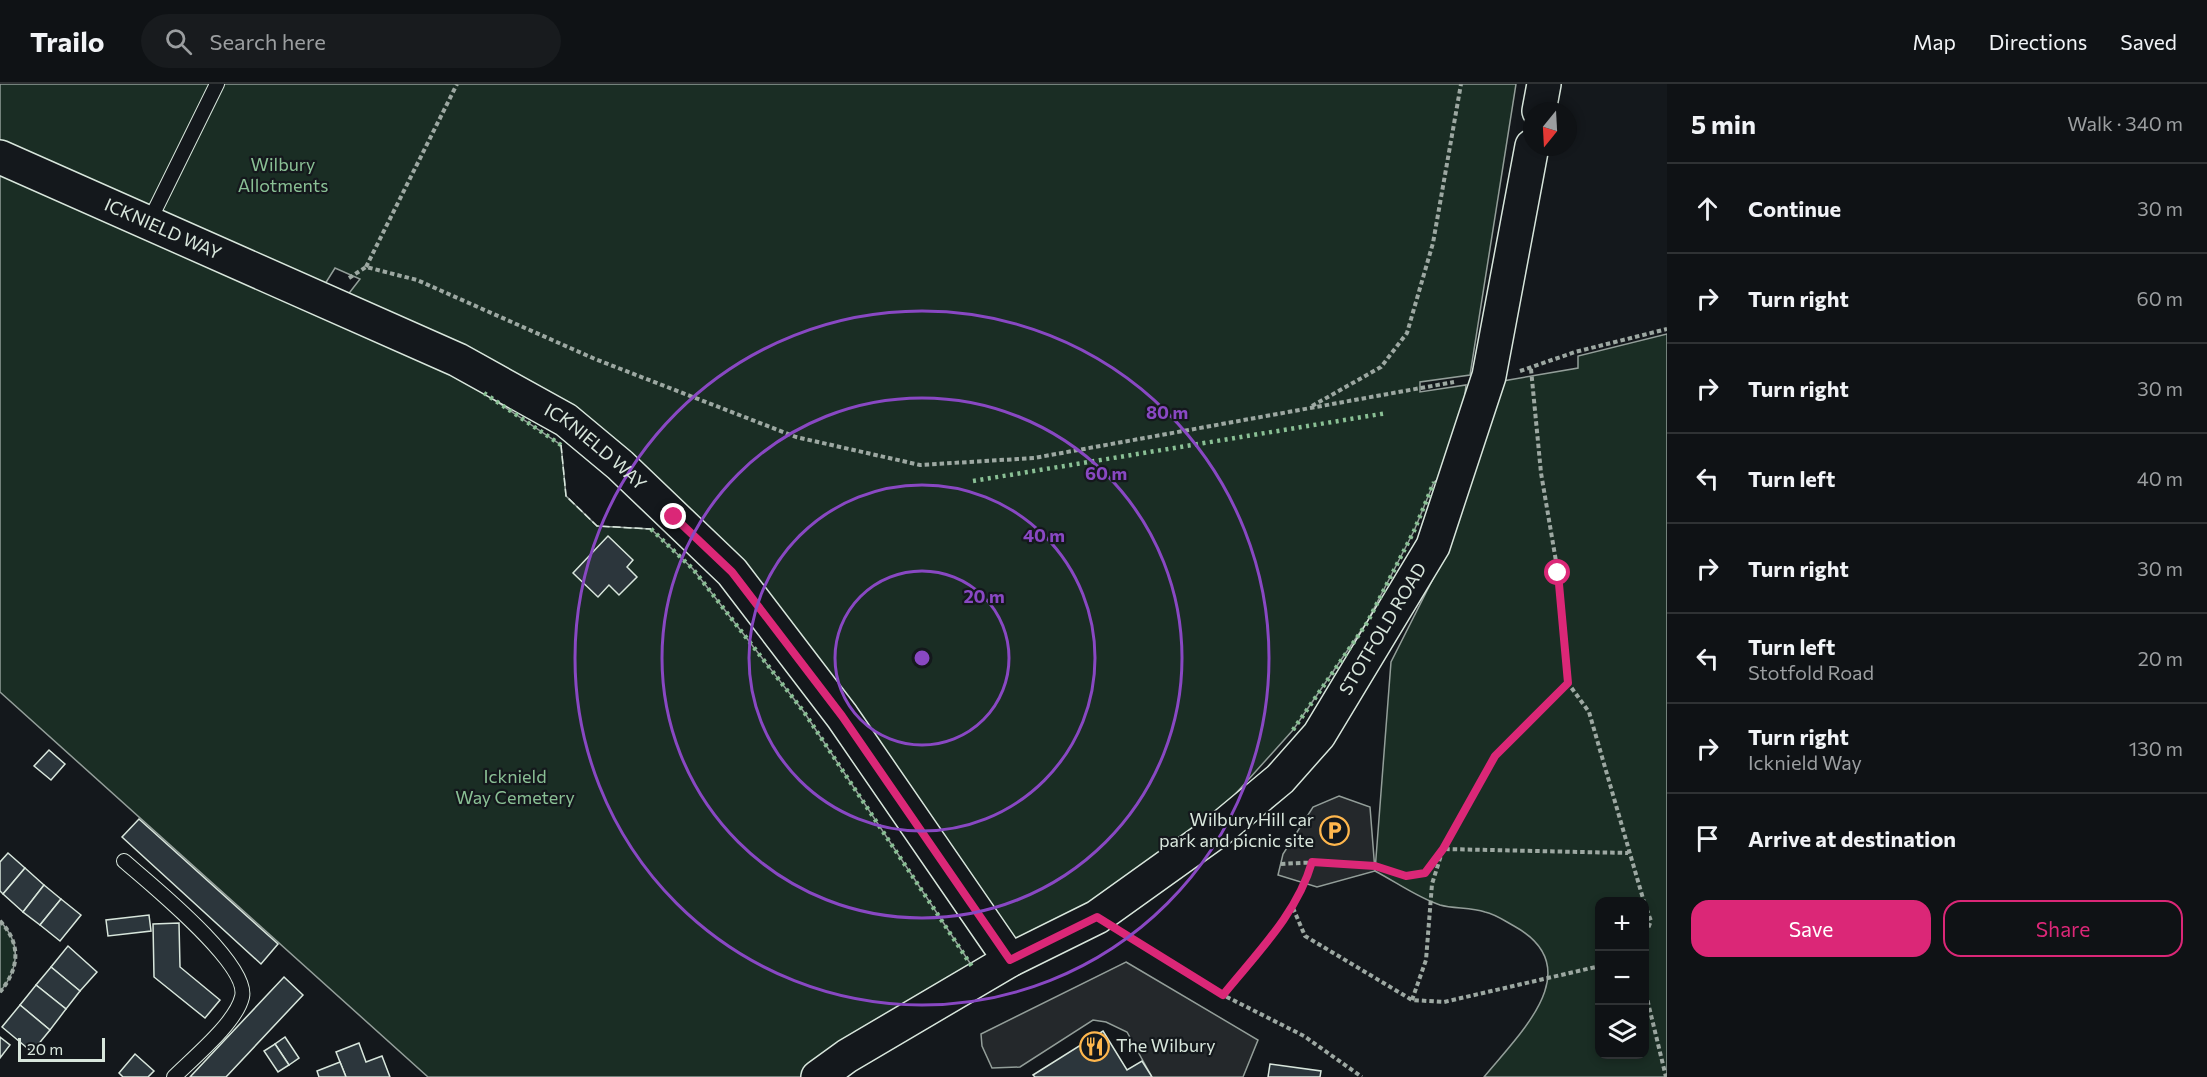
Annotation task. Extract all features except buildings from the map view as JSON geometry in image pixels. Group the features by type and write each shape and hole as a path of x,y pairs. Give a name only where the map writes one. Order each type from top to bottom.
{"street":[{"path":"1541,102 1544,84"},
{"name":"STOTFOLD ROAD","path":"818,1077 847,1056 1010,960 1097,917 1220,829 1281,779 1319,735 1433,546 1489,376 1530,156"},
{"name":"ICKNIELD WAY","path":"0,158 458,360 566,420 620,465 732,572 842,716 1010,960"}],"lane":[{"path":"148,224 217,84"},
{"path":"124,861 188,916 237,971 243,987 242,998 222,1028 174,1077"}],"path":[{"path":"327,303 345,281 366,267 457,84"},
{"path":"1306,409 1381,367 1407,333 1432,243 1461,84"},
{"path":"366,267 417,280 596,359 796,437 920,465 1034,458 1489,376"},
{"path":"1642,897 1589,712 1568,683 1558,573 1540,473 1531,369 1575,352 1667,329"},
{"path":"1281,864 1312,862 1375,866 1406,876 1425,873 1443,849 1495,756 1568,683"},
{"path":"1443,849 1628,853"},
{"path":"1412,1000 1426,960 1432,884 1443,849"},
{"path":"1223,995 1293,909 1306,884 1312,862"},
{"path":"1293,909 1305,936 1412,1000 1444,1002 1595,967"},
{"path":"1097,917 1223,995 1304,1036 1362,1077"},
{"path":"0,921 11,932 17,954 13,975 0,992"},
{"path":"1649,1005 1666,1077"}],"green space":[{"name":"Wilbury Allotments","path":"0,84 1516,84 1470,375 1420,382 1420,392 1466,385 1464,403 1444,476 1434,482 1414,531 1367,622 1293,730 1212,820 1091,911 1009,950 626,458 343,301 360,279 335,268 320,292 0,145"},
{"name":"Icknield Way Cemetery","path":"0,173 450,370 561,445 566,496 597,526 651,529 693,569 804,712 974,969 805,1077 428,1077 0,692"},
{"path":"1667,334 1667,1077 1484,1077 1515,1041 1541,1001 1547,981 1546,961 1536,943 1500,918 1480,910 1445,906 1432,902 1375,871 1391,662 1449,547 1503,381 1578,368 1578,356"},
{"path":"0,921 12,939 15,956 11,974 0,992"}],"shaded area":[{"name":"Wilbury Hill car park and picnic site","path":"1339,796 1370,807 1375,871 1317,887 1278,875 1283,854 1313,807"},
{"path":"1126,962 1258,1040 1243,1077 1152,1077 1127,1032 1106,1022 1093,1020 1020,1067 992,1068 982,1046 981,1034"}],"hedge":[{"path":"484,393 561,445"},
{"path":"973,481 1387,413"},
{"path":"1293,730 1367,623 1414,531 1434,482"},
{"path":"651,529 693,569 804,712 973,968"}],"fence":[{"path":"561,445 566,496 597,526 651,529"}],"place":[{"name":"Wilbury Hill car park and picnic site","path":"1335,830"},
{"name":"The Wilbury","path":"1095,1046"}],"route":[{"path":"674,517 732,572 842,716 1010,960 1097,917 1223,995 1293,909 1306,884 1312,862 1375,866 1406,876 1425,873 1443,849 1495,756 1568,683 1558,573"}]}
